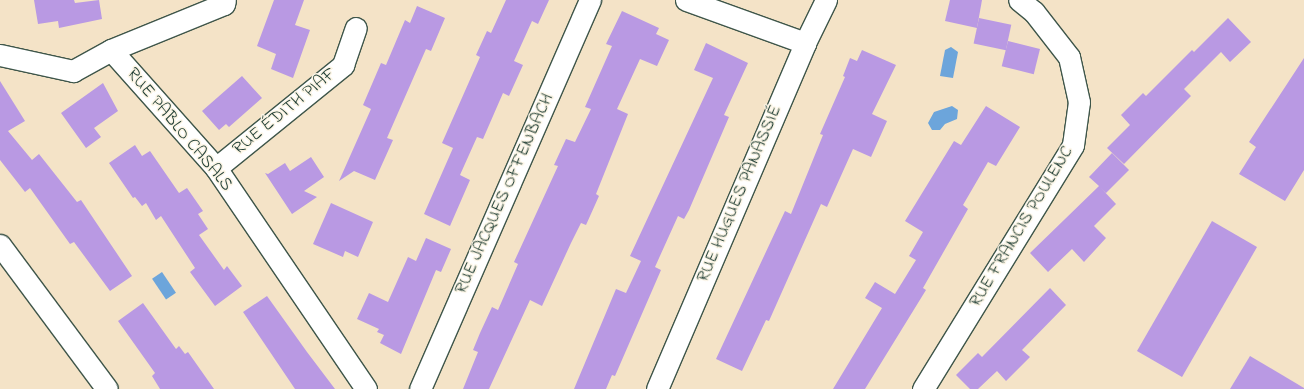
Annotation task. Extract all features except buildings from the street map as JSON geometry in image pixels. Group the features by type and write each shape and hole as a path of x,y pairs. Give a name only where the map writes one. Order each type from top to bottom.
{"street":[{"path":"0,55 73,71 112,50 224,4 225,0"},
{"name":"RUE JACQUES OFFENBACH","path":"420,389 590,0"},
{"path":"686,0 805,43"},
{"name":"RUE HUGUES PANASSIÉ","path":"657,389 805,43 826,0"},
{"name":"RUE FRANCIS POULENC","path":"923,389 1073,145 1079,102 1069,57 1034,12 1019,0"},
{"name":"RUE ÉDITH PIAF","path":"216,168 343,65 356,28"},
{"name":"RUE PABLO CASALS","path":"112,50 216,168 366,389"},
{"path":"0,245 107,389"}],"water":[{"path":"951,47 958,52 953,78 940,76 945,50"},
{"path":"952,106 958,110 957,119 945,124 940,130 932,130 928,123 934,112"},
{"path":"162,272 176,293 166,299 152,279"}]}
